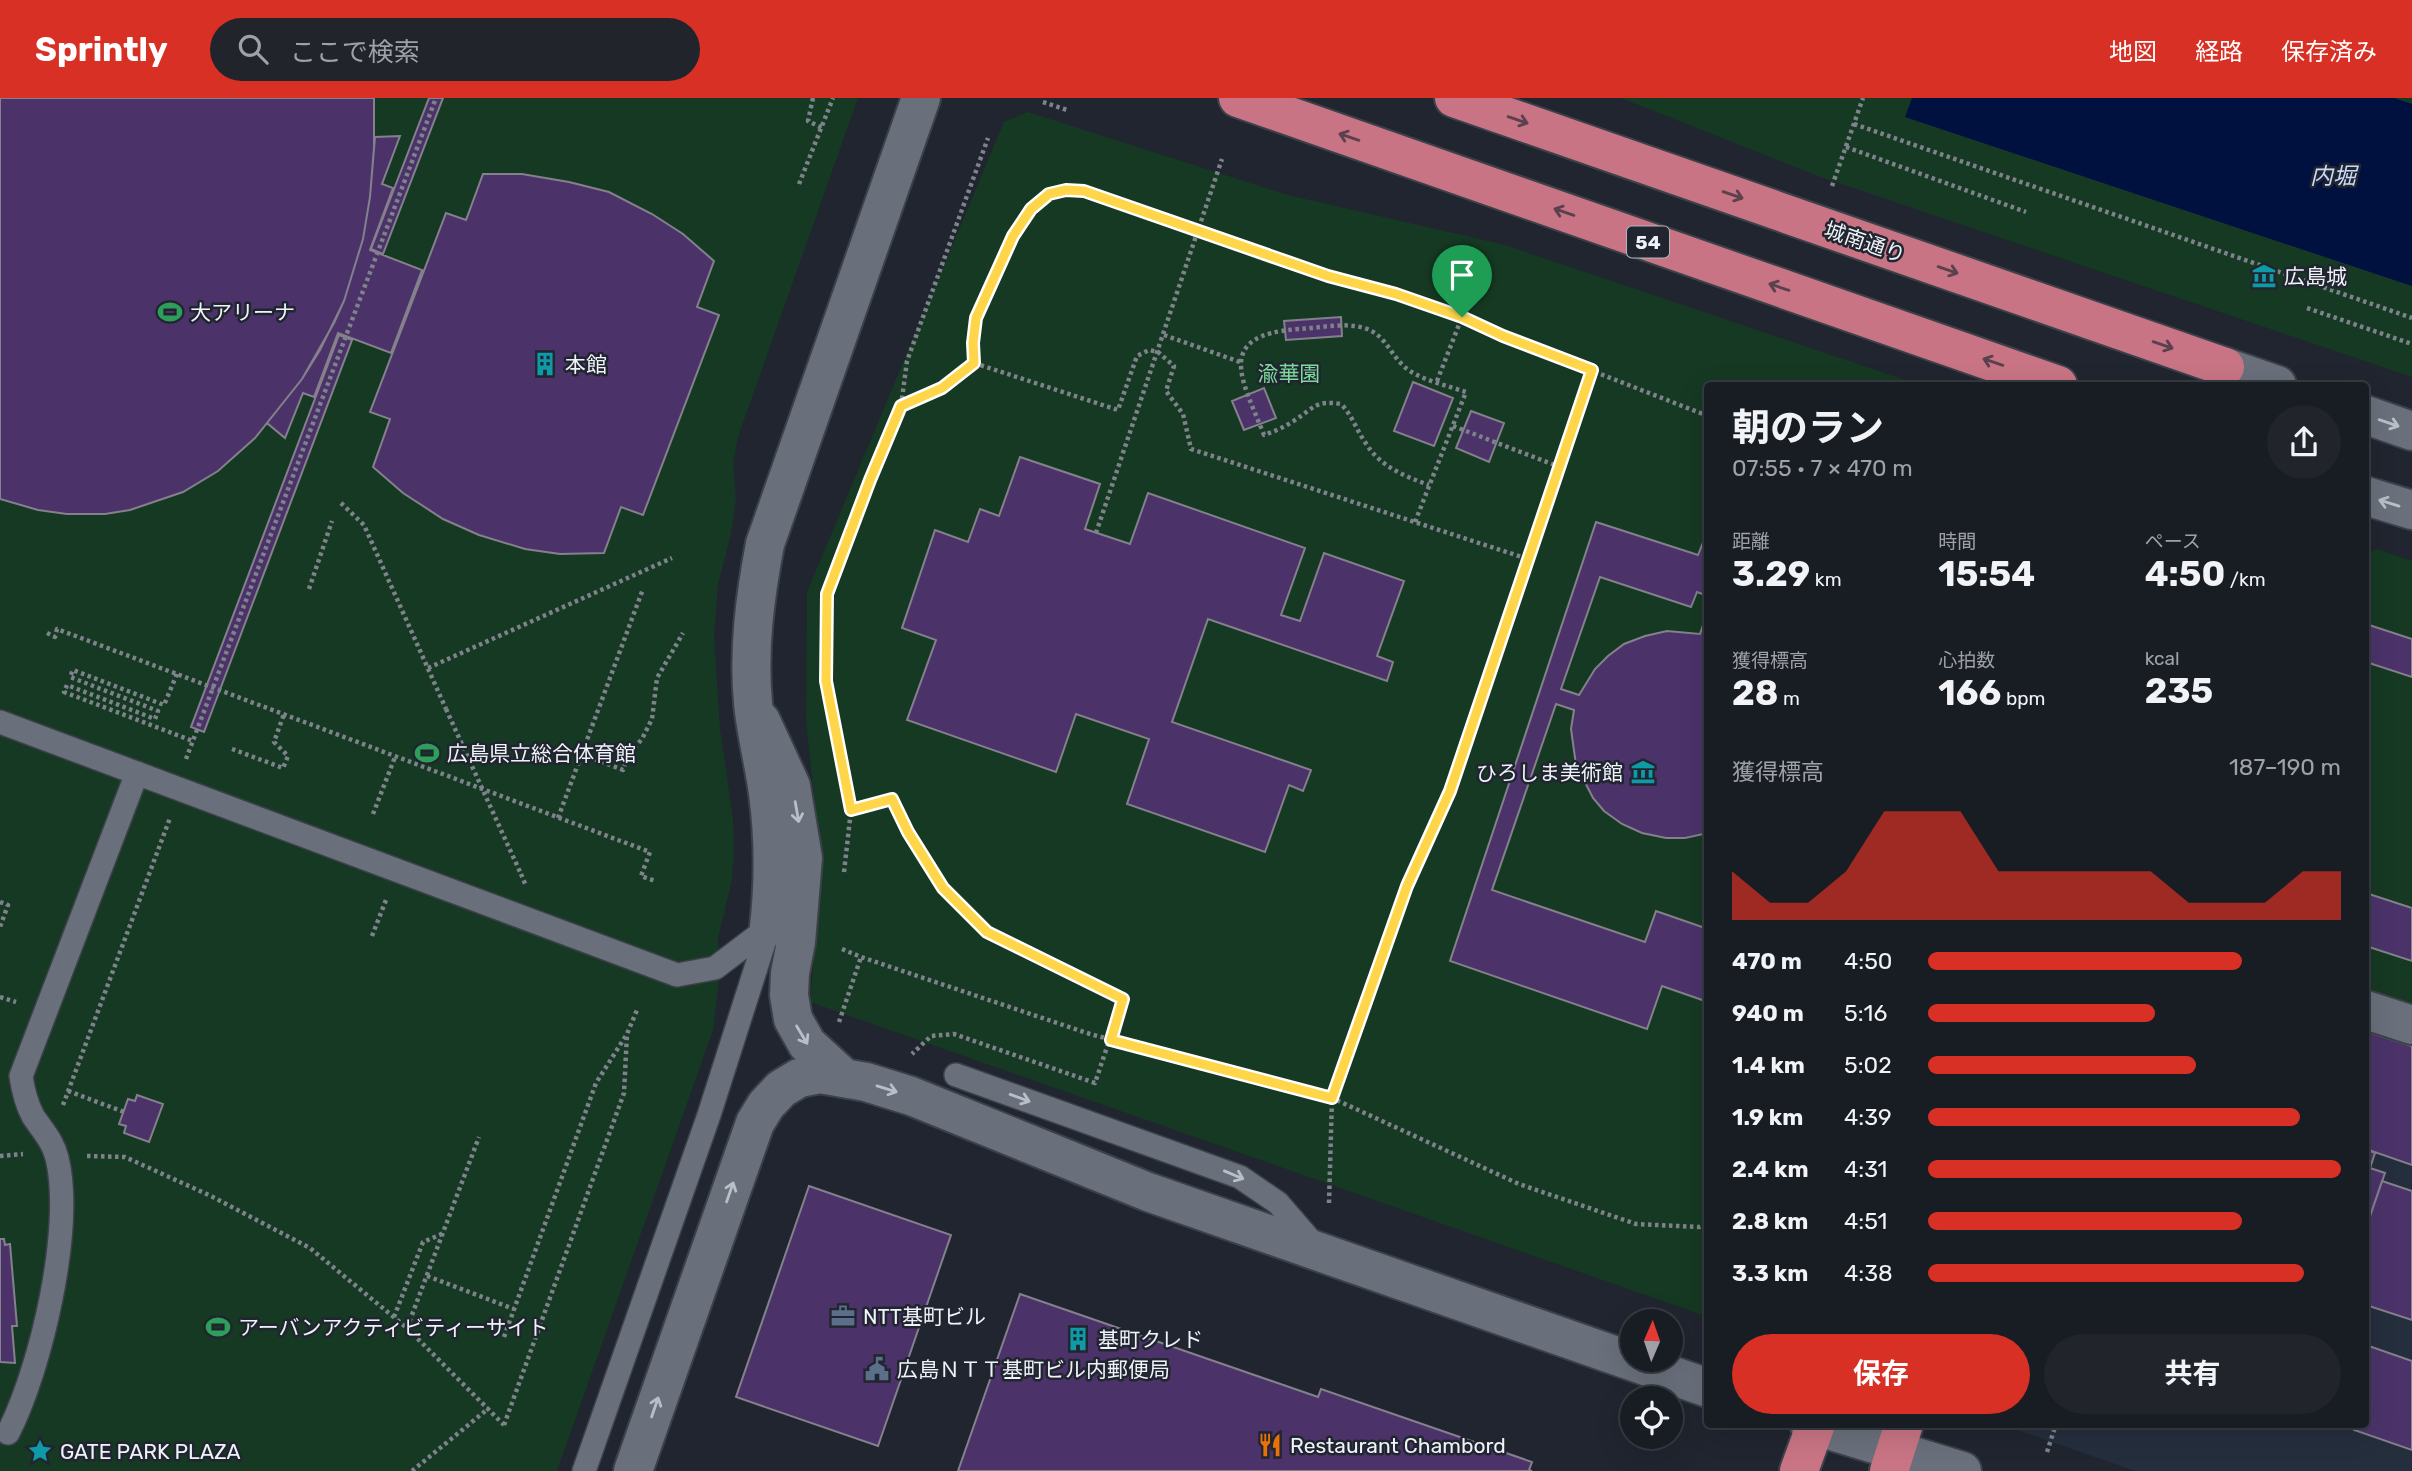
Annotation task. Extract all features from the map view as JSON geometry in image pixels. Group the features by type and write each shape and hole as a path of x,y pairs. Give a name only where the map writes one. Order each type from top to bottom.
{"highway":[{"name":"54","path":"1238,98 2049,382"},
{"name":"城南通り","path":"1454,98 2218,379"},
{"path":"1798,1471 1813,1428"}],"street":[{"path":"769,927 773,884 772,835 753,704 753,606 765,544 922,98"},
{"name":"城南通り","path":"2218,379 2248,382"},
{"path":"2369,416 2412,431"},
{"path":"2369,496 2412,510"},
{"path":"753,704 791,786 800,833 802,882 789,995 793,1019 807,1044 844,1078"},
{"path":"2369,1011 2412,1025"},
{"path":"633,1471 755,1123 766,1105 781,1089 799,1078 820,1074 911,1096 1148,1192 1704,1387"},
{"path":"1824,1428 1962,1471"}],"lane":[{"path":"0,722 677,975 715,968 769,927"},
{"path":"8,1433 28,1383 54,1278 61,1205 56,1155 24,1096 21,1076 137,773"},
{"path":"584,1471 709,1115 769,927"},
{"path":"956,1075 1240,1177 1278,1203 1320,1252"}],"path":[{"path":"183,767 436,98"},
{"path":"813,98 808,121 822,128"},
{"path":"799,184 832,98"},
{"path":"1832,186 1863,98"},
{"path":"1043,102 1067,110"},
{"path":"1854,124 2412,318"},
{"path":"843,881 851,810 826,681 827,594 901,406 907,361 988,138"},
{"path":"1846,147 2026,212"},
{"path":"1096,533 1222,159"},
{"path":"974,363 976,318 1013,236 1031,209 1049,194 1066,190 1084,191 1328,276 1396,294 1462,317 1503,336 1704,414"},
{"path":"2307,308 2412,344"},
{"path":"1437,381 1462,317"},
{"path":"1415,522 1466,392 1411,372 1398,361 1382,337 1366,328 1349,326 1275,331 1254,340 1244,349 1240,362 1241,375 1264,435 1282,428 1319,404 1341,404 1349,412 1364,442 1377,458 1406,476 1429,485"},
{"path":"1164,335 1240,362"},
{"path":"974,363 1118,410 1137,356 1149,350 1158,352 1174,366 1166,391 1183,414 1191,449 1528,559"},
{"path":"901,406 942,388 974,363"},
{"path":"1329,1203 1332,1098 1407,886 1450,791 1592,370"},
{"path":"1453,426 1560,467"},
{"path":"341,503 364,525 521,874"},
{"path":"309,589 332,520"},
{"path":"428,668 672,558"},
{"path":"558,818 643,589"},
{"path":"47,633 55,637 57,629 650,852 641,876 655,881"},
{"path":"581,754 622,770 628,755 642,739 652,719 657,678 682,633"},
{"path":"177,674 164,705 73,670 70,677 158,711 155,719 67,685 64,692 193,741"},
{"path":"232,749 283,768 288,756 274,742 284,714"},
{"path":"373,814 395,757"},
{"path":"851,810 892,799 908,832 943,888 987,932 1123,999 1095,1083 954,1034 931,1036 912,1054"},
{"path":"19,1154 61,1110 172,814"},
{"path":"372,936 386,900"},
{"path":"0,902 8,905 0,927"},
{"path":"842,949 1111,1040 1332,1098 1519,1184 1636,1224 1704,1225"},
{"path":"838,1026 861,957"},
{"path":"504,1337 596,1083 627,1034 636,1010"},
{"path":"0,1156 19,1154 125,1157 211,1196 310,1248 407,1328 504,1425 624,1093 627,1034"},
{"path":"68,1091 124,1112"},
{"path":"407,1328 480,1137"},
{"path":"394,1317 423,1242 444,1233"},
{"path":"427,1276 514,1309"},
{"path":"412,1471 489,1408"},
{"path":"2047,1452 2055,1428"}],"shaded area":[{"path":"2369,1029 2412,1044 2412,1471 2135,1471 2012,1428 2369,1428"}],"green space":[{"name":"広島県立総合体育館","path":"0,98 858,98 738,437 733,465 736,498 731,534 718,584 714,638 720,728 733,819 734,850 732,880 718,938 719,981 713,1030 557,1471 0,1471"},
{"name":"広島城","path":"1621,98 2412,98 2412,377 1818,176"},
{"name":"渝華園","path":"1028,112 1288,195 1505,245 1911,382 1704,382 1704,1316 810,1002 822,866 806,721 807,592 1004,122"},
{"path":"2377,549 2412,561 2412,1009 2369,994 2369,553"}],"water":[{"name":"内堀","path":"1912,98 2394,98 2412,104 2412,286 1905,117"}],"building":[{"name":"大アリーナ","path":"0,98 374,98 374,147 363,239 344,301 334,323 302,379 255,438 218,471 183,492 130,510 105,514 67,514 38,510 0,499"},
{"path":"429,98 443,98 383,254 371,249"},
{"path":"400,136 382,184 393,188 370,250 422,270 391,353 338,333 314,397 303,393 285,438 267,423 302,379 344,301 363,239 375,137"},
{"name":"本館","path":"483,174 522,174 609,192 683,234 714,261 697,307 719,315 643,515 621,507 604,553 560,554 525,549 479,535 443,519 403,493 373,467 390,419 370,412 446,213 466,220"},
{"path":"1341,317 1342,336 1286,340 1284,321"},
{"path":"339,335 352,340 204,732 191,727"},
{"path":"1413,382 1453,398 1434,446 1394,431"},
{"path":"1264,388 1276,418 1244,430 1232,401"},
{"path":"1471,411 1504,423 1489,462 1456,448"},
{"path":"1020,457 1100,484 1085,529 1130,544 1148,493 1305,548 1281,615 1300,621 1324,553 1404,581 1377,656 1393,662 1387,681 1208,619 1172,722 1311,770 1303,791 1289,785 1265,852 1127,804 1149,739 1076,714 1056,772 907,720 936,640 902,628 935,530 968,542 980,509 999,516"},
{"name":"ひろしま美術館","path":"1596,522 1698,555 1704,540 1704,595 1697,592 1691,607 1600,577 1561,689 1579,695 1595,669 1624,644 1667,631 1700,634 1704,622 1704,834 1666,838 1642,833 1622,824 1604,811 1593,798 1576,765 1571,729 1574,710 1556,704 1492,890 1645,942 1656,911 1704,928 1704,1001 1662,986 1647,1029 1450,961"},
{"path":"2369,625 2412,639 2412,677 2369,663"},
{"path":"2369,894 2412,908 2412,961 2369,947"},
{"path":"2369,1032 2412,1046 2412,1165 2369,1150"},
{"path":"137,1095 163,1104 149,1142 124,1133 126,1126 119,1124 128,1099 135,1101"},
{"path":"2369,1150 2375,1153 2370,1168 2385,1173 2369,1219"},
{"path":"2382,1181 2412,1191 2412,1320 2369,1306 2369,1219"},
{"name":"NTT基町ビル","path":"809,1186 951,1235 878,1446 736,1397"},
{"path":"0,1239 4,1239 5,1245 10,1244 17,1326 12,1326 15,1363 0,1362"},
{"name":"基町クレド","path":"1020,1294 1318,1397 1321,1389 1532,1462 1529,1470 1532,1471 958,1471"},
{"path":"2369,1346 2412,1361 2412,1450 2354,1430 2369,1428"}],"place":[{"name":"広島城","path":"2264,276"},
{"name":"大アリーナ","path":"170,312"},
{"name":"本館","path":"545,364"},
{"name":"広島県立総合体育館","path":"427,753"},
{"name":"ひろしま美術館","path":"1643,772"},
{"name":"NTT基町ビル","path":"843,1316"},
{"name":"アーバンアクティビティーサイト","path":"218,1327"},
{"name":"基町クレド","path":"1078,1339"},
{"name":"広島ＮＴＴ基町ビル内郵便局","path":"877,1369"},
{"name":"Restaurant Chambord","path":"1270,1445"},
{"name":"GATE PARK PLAZA","path":"40,1451"}],"route":[{"path":"1066,190 1084,191 1328,276 1396,294 1462,317 1503,336 1592,370 1450,791 1407,886 1332,1098 1111,1040 1123,999 987,932 943,888 908,832 892,799 851,810 826,681 827,594 901,406 942,388 974,363 976,318 1013,236 1031,209 1049,194 1066,190"}]}
